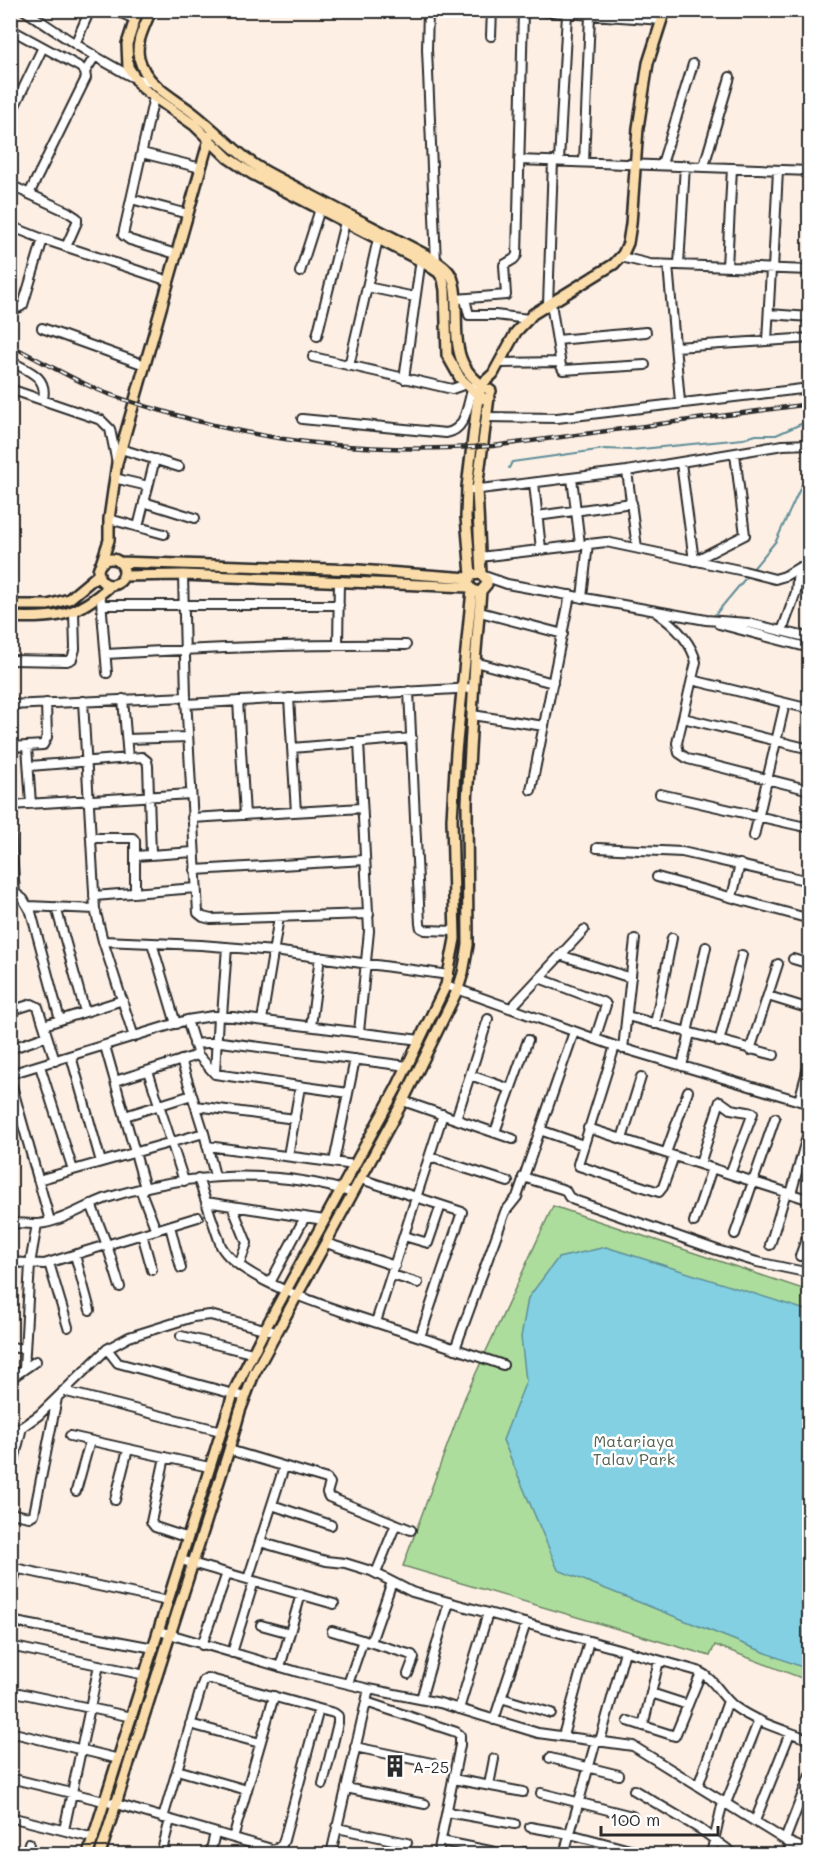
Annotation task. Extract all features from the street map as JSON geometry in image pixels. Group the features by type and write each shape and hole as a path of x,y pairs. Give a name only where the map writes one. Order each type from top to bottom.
{"main road":[{"path":"88,1854 233,1394 252,1353 407,1066 446,985 454,949 455,931 452,819 461,688 480,557 472,490 475,386 458,353 460,299 453,278 445,268 436,266 256,166 235,151 212,128 153,83 144,70 138,48 151,10"},
{"path":"137,15 128,39 127,52 128,67 141,86 194,125 228,158 252,174 378,239 422,257"},
{"path":"100,1854 254,1374 403,1101 458,989 463,973 468,945 466,837 471,715 480,612 466,517 493,374 516,332 529,319 614,264 621,257 628,243 632,224 638,128 648,63 663,15"},
{"path":"111,585 104,582 100,569 109,540 109,519 117,463 212,128"},
{"path":"436,266 446,290 447,355 454,368 490,396"},
{"path":"475,386 493,374"},
{"path":"10,617 37,618 74,612 86,606 118,582 123,576 123,568 117,561 109,540"},
{"path":"10,605 48,605 69,599 107,560 358,570 476,582"},
{"path":"123,576 183,575 339,581 476,582"}],"street":[{"path":"24,10 95,56 136,79 153,83"},
{"path":"75,44 90,10"},
{"path":"114,10 137,15"},
{"path":"428,10 427,49 436,266"},
{"path":"491,36 492,10"},
{"path":"529,319 469,315 460,299 504,296 506,294 504,265 517,255 523,10 590,15 663,15"},
{"path":"567,14 556,161 550,304 561,368 565,371 645,365"},
{"path":"584,162 590,15"},
{"path":"10,29 85,72"},
{"path":"10,117 44,47"},
{"path":"29,194 86,78 85,72 95,56"},
{"path":"662,164 693,64"},
{"path":"704,166 730,77"},
{"path":"154,97 124,237 176,254"},
{"path":"142,153 201,168"},
{"path":"519,160 810,171"},
{"path":"679,265 685,165"},
{"path":"726,267 732,168"},
{"path":"767,341 778,170"},
{"path":"10,185 77,218 66,247"},
{"path":"132,199 188,214"},
{"path":"300,272 320,209"},
{"path":"316,336 345,222"},
{"path":"11,227 169,281"},
{"path":"10,306 16,309 23,305 43,239"},
{"path":"349,366 378,239"},
{"path":"404,379 422,257"},
{"path":"621,257 644,263 668,265 810,270"},
{"path":"668,265 680,402"},
{"path":"367,288 415,297"},
{"path":"769,314 810,317"},
{"path":"42,328 145,364"},
{"path":"557,340 646,332"},
{"path":"676,347 810,338"},
{"path":"302,419 454,432 459,429 463,421 475,386 452,389 313,357"},
{"path":"10,361 42,381 45,387 43,399"},
{"path":"499,363 560,362"},
{"path":"486,417 557,418 810,388"},
{"path":"10,389 101,420 110,429 117,463"},
{"path":"472,490 627,471 783,445 810,444"},
{"path":"121,449 179,467"},
{"path":"694,561 745,535 735,454"},
{"path":"138,527 155,459"},
{"path":"681,462 694,561"},
{"path":"627,471 638,548"},
{"path":"114,478 148,486"},
{"path":"572,478 576,511 584,544 582,598"},
{"path":"534,483 541,549"},
{"path":"144,502 195,518"},
{"path":"537,516 632,503"},
{"path":"109,519 164,534"},
{"path":"480,557 606,542 766,577 780,578 801,567 810,568"},
{"path":"782,631 796,592 798,570"},
{"path":"183,575 186,700 198,913 211,920 369,914"},
{"path":"338,645 339,581"},
{"path":"476,582 507,584 706,620 748,623 810,638"},
{"path":"476,582 507,584"},
{"path":"101,594 107,674"},
{"path":"531,790 570,595"},
{"path":"102,605 339,605"},
{"path":"10,660 67,661 72,659 75,649 74,612"},
{"path":"480,612 563,634"},
{"path":"655,612 668,621 686,640 696,662 677,748 683,757 810,790"},
{"path":"706,620 810,648"},
{"path":"106,654 338,645 406,645"},
{"path":"475,662 553,683"},
{"path":"692,680 810,709"},
{"path":"10,705 123,699 238,701 474,688"},
{"path":"409,692 420,924 425,930 455,931"},
{"path":"289,698 296,812"},
{"path":"123,699 128,758"},
{"path":"83,701 95,909 134,1037"},
{"path":"238,701 245,815"},
{"path":"10,747 43,745 46,742 46,703"},
{"path":"753,836 785,703"},
{"path":"471,715 544,726"},
{"path":"683,718 810,749"},
{"path":"127,739 188,737"},
{"path":"292,748 411,738"},
{"path":"359,742 369,914 367,963 359,1032"},
{"path":"27,746 31,804"},
{"path":"30,766 142,757 147,761 151,854"},
{"path":"10,805 191,794"},
{"path":"660,794 810,828"},
{"path":"192,818 362,808"},
{"path":"10,825 15,893 10,902"},
{"path":"91,838 133,838 135,841 135,893"},
{"path":"597,848 672,851 805,880"},
{"path":"135,856 194,852"},
{"path":"195,870 365,860"},
{"path":"732,897 740,864"},
{"path":"657,877 810,919"},
{"path":"94,896 196,888"},
{"path":"15,893 28,906 60,1020"},
{"path":"28,906 95,909"},
{"path":"56,907 85,1012"},
{"path":"262,1020 279,917"},
{"path":"511,1008 584,930"},
{"path":"623,1049 635,939"},
{"path":"655,1024 672,939"},
{"path":"103,941 274,951 449,975"},
{"path":"152,943 176,1024"},
{"path":"215,1074 227,947"},
{"path":"682,1066 706,947"},
{"path":"560,955 631,978"},
{"path":"719,1042 742,955"},
{"path":"311,1026 320,957"},
{"path":"793,959 810,964"},
{"path":"750,1050 778,964"},
{"path":"538,978 605,1003 595,1039"},
{"path":"446,985 623,1049 810,1104"},
{"path":"768,996 810,1009"},
{"path":"44,1025 123,1000"},
{"path":"10,1011 32,1004 38,1007 56,1061"},
{"path":"10,1074 187,1020 220,1016 420,1040"},
{"path":"627,1016 774,1055"},
{"path":"456,1119 488,1019"},
{"path":"187,1020 198,1055 215,1074 348,1094"},
{"path":"455,1349 505,1212 517,1197 574,1032"},
{"path":"10,1049 47,1036"},
{"path":"495,1132 528,1040"},
{"path":"195,1044 217,1042 407,1066"},
{"path":"105,1046 135,1152 142,1188 156,1230"},
{"path":"615,1046 577,1162 579,1166 659,1192 663,1187 688,1091"},
{"path":"115,1081 198,1055"},
{"path":"71,1056 101,1162"},
{"path":"334,1162 355,1059"},
{"path":"181,1060 215,1176"},
{"path":"799,1101 810,1060"},
{"path":"40,1066 74,1170"},
{"path":"148,1071 184,1181"},
{"path":"470,1075 510,1089"},
{"path":"622,1139 641,1077"},
{"path":"10,1079 50,1221"},
{"path":"288,1156 300,1087"},
{"path":"125,1116 192,1095"},
{"path":"403,1101 513,1139"},
{"path":"700,1164 720,1101 731,1109 753,1113 730,1174"},
{"path":"196,1106 295,1119"},
{"path":"376,1322 443,1114"},
{"path":"735,1234 775,1118"},
{"path":"588,1128 810,1200"},
{"path":"770,1245 809,1129"},
{"path":"540,1130 583,1145"},
{"path":"38,1180 204,1133"},
{"path":"207,1146 355,1165"},
{"path":"430,1157 508,1182"},
{"path":"694,1222 712,1168"},
{"path":"10,1222 38,1224 109,1197 142,1188 215,1176 290,1180 353,1193"},
{"path":"524,1177 565,1190 568,1197 574,1200 717,1250 757,1262 810,1273"},
{"path":"198,1178 221,1246 225,1254 239,1265 286,1292 503,1365"},
{"path":"361,1179 461,1211 462,1214 420,1337"},
{"path":"206,1202 324,1220"},
{"path":"91,1204 120,1287"},
{"path":"404,1236 428,1243 441,1205"},
{"path":"232,1206 247,1243 239,1265"},
{"path":"10,1262 48,1263 198,1217"},
{"path":"270,1283 305,1217"},
{"path":"24,1369 30,1264 38,1224"},
{"path":"170,1226 181,1268"},
{"path":"800,1256 810,1228"},
{"path":"142,1234 152,1270"},
{"path":"326,1243 394,1266"},
{"path":"75,1255 90,1310"},
{"path":"48,1263 68,1327"},
{"path":"392,1275 418,1283"},
{"path":"10,1432 22,1427 57,1398 107,1349 129,1337 193,1317 210,1316 276,1332"},
{"path":"181,1336 252,1353"},
{"path":"10,1347 25,1349"},
{"path":"107,1349 118,1363 245,1397"},
{"path":"10,1379 36,1361"},
{"path":"63,1391 221,1431"},
{"path":"10,1513 29,1517 34,1514 57,1398"},
{"path":"10,1478 22,1427"},
{"path":"70,1436 209,1467"},
{"path":"76,1491 90,1441"},
{"path":"115,1500 128,1449"},
{"path":"229,1450 327,1479 330,1483 327,1493 329,1497 411,1530"},
{"path":"165,1458 151,1522 155,1527 188,1538"},
{"path":"232,1653 260,1542 284,1467"},
{"path":"272,1505 331,1525"},
{"path":"376,1573 396,1524"},
{"path":"260,1542 326,1561 355,1566 376,1573 412,1592 701,1673 710,1678 728,1701 747,1715 810,1740"},
{"path":"181,1560 334,1604"},
{"path":"10,1592 14,1568 168,1601"},
{"path":"202,1645 228,1573"},
{"path":"348,1684 392,1582"},
{"path":"280,1667 301,1594"},
{"path":"421,1699 449,1602"},
{"path":"459,1709 489,1613"},
{"path":"10,1621 154,1648"},
{"path":"494,1720 526,1623"},
{"path":"261,1625 290,1633"},
{"path":"159,1631 280,1667 421,1699 538,1733 633,1746 788,1842 810,1851"},
{"path":"332,1631 412,1655 414,1658 408,1674"},
{"path":"563,1736 589,1641"},
{"path":"10,1646 145,1675"},
{"path":"564,1854 588,1767 626,1651"},
{"path":"643,1726 659,1660"},
{"path":"64,1830 99,1665"},
{"path":"628,1721 675,1736 701,1673"},
{"path":"161,1854 177,1770 201,1684 205,1678 334,1713 339,1719 323,1784"},
{"path":"331,1854 369,1689"},
{"path":"10,1691 132,1717"},
{"path":"651,1692 688,1705"},
{"path":"232,1838 274,1696"},
{"path":"501,1698 551,1713"},
{"path":"698,1786 728,1701"},
{"path":"366,1702 458,1733 461,1740 438,1854"},
{"path":"10,1778 116,1804 275,1850 282,1845 319,1709"},
{"path":"711,1854 724,1802 759,1720"},
{"path":"190,1724 260,1743"},
{"path":"10,1732 119,1759"},
{"path":"755,1821 790,1733"},
{"path":"356,1747 432,1763"},
{"path":"550,1758 619,1775"},
{"path":"489,1785 494,1759"},
{"path":"177,1770 246,1790"},
{"path":"786,1854 810,1775"},
{"path":"453,1779 523,1792"},
{"path":"346,1788 425,1804"},
{"path":"634,1790 689,1821 734,1854"},
{"path":"541,1793 632,1816"},
{"path":"447,1812 515,1824"},
{"path":"10,1816 93,1838"},
{"path":"530,1827 570,1834 645,1854"},
{"path":"337,1828 407,1843"},
{"path":"210,1854 215,1833"},
{"path":"441,1841 505,1854"},
{"path":"26,1854 29,1843"},
{"path":"524,1852 535,1854"}],"green space":[{"name":"Matariaya Talav Park","path":"553,1206 809,1291 809,1681 715,1645 710,1656 403,1566 465,1397"}],"water":[{"name":"Matariaya Talav Park","path":"606,1247 809,1311 809,1670 558,1570 503,1440 526,1381 521,1337 528,1298 558,1258"}],"waterway":[{"path":"509,468 512,462 605,449 631,450 743,439 756,435 776,435 810,420"},
{"path":"752,570 776,541 810,467"},
{"path":"714,616 749,574"}],"railway":[{"path":"10,345 85,384 132,402 250,433 290,440 370,447 493,446 810,404"}],"place":[{"name":"A-25","path":"395,1766"}]}
